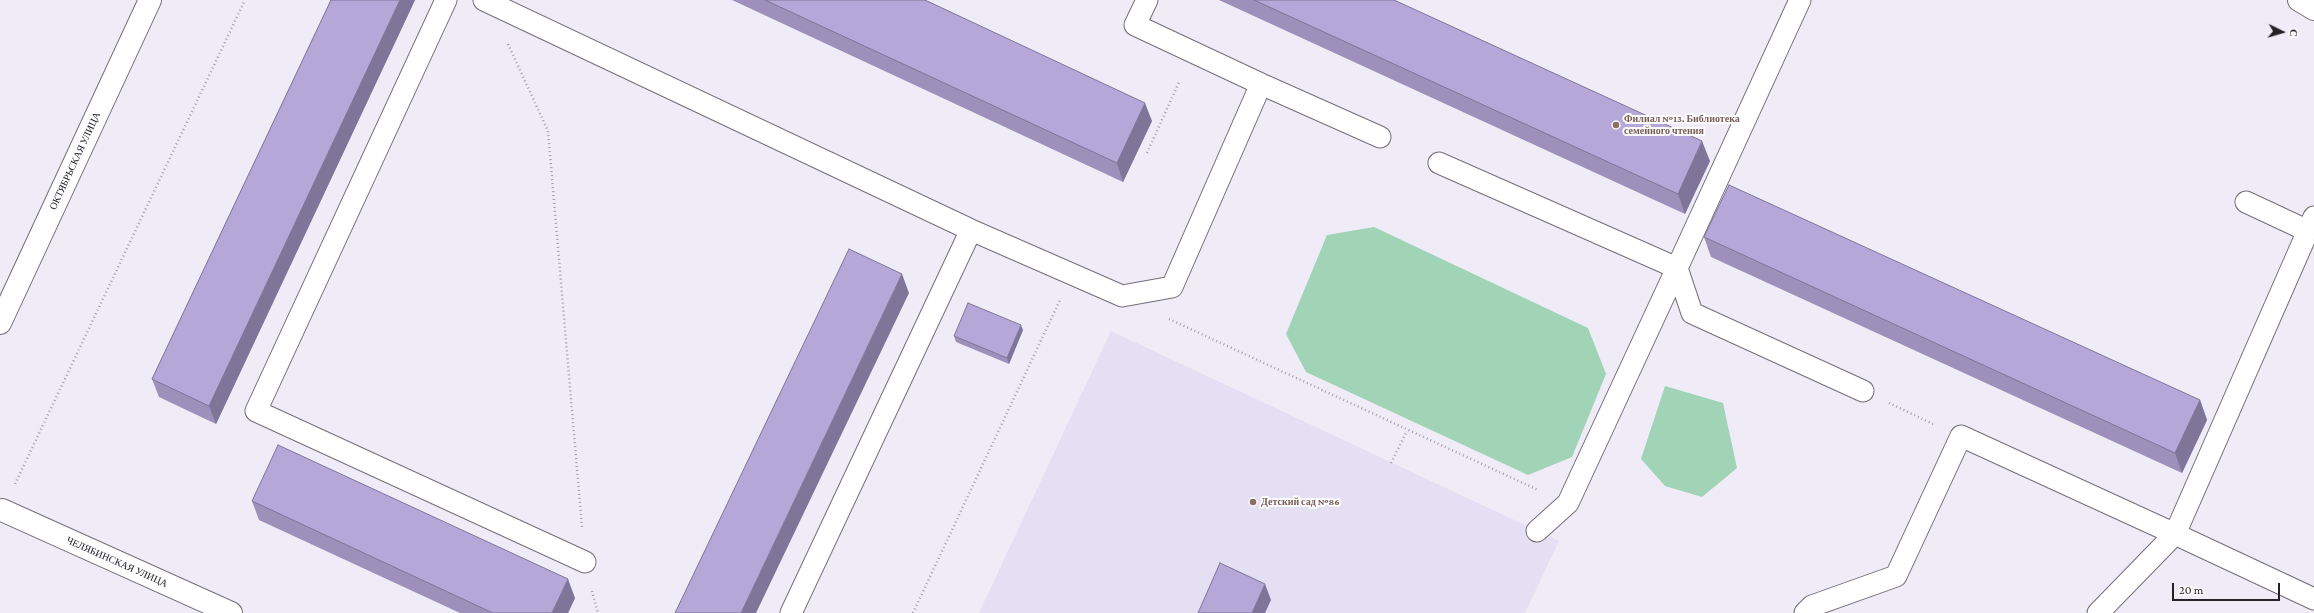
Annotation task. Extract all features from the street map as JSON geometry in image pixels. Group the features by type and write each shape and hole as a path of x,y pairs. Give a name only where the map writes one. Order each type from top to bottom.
{"main road":[{"name":"ОКТЯБРЬСКАЯ УЛИЦА","path":"0,323 150,0"},
{"path":"2299,0 2314,9"},
{"name":"ЧЕЛЯБИНСКАЯ УЛИЦА","path":"2,510 232,613"}],"lane":[{"path":"446,0 256,411 585,562"},
{"path":"1147,0 1135,25 1261,84 1380,137"},
{"path":"1537,531 1568,503 1800,0"},
{"path":"486,1 971,230 1122,296 1172,287 1261,84"},
{"path":"1439,163 1677,268 1692,313 1863,392"},
{"path":"2098,613 2175,534 2311,224 2246,202"},
{"path":"791,613 971,230"},
{"path":"1805,613 1812,606 1896,576 1961,436 2175,534 2314,600"}],"path":[{"path":"2,510 245,0"},
{"path":"486,1 548,131 585,562 598,613"},
{"path":"1147,153 1193,52"},
{"path":"913,613 1072,274"},
{"path":"1164,316 1407,431 1568,503"},
{"path":"1863,392 1961,436"},
{"path":"1391,463 1407,431"}],"shaded area":[{"name":"Детский сад №86","path":"1111,331 1559,541 1525,613 979,613"}],"green space":[{"path":"1374,227 1588,328 1606,374 1572,457 1528,475 1306,372 1286,334 1327,235"},
{"path":"1665,386 1723,403 1737,468 1702,497 1665,486 1641,459"}],"building":[{"path":"331,0 400,0 209,406 152,379"},
{"path":"765,0 925,0 1145,103 1117,163"},
{"path":"1254,0 1394,0 1702,141 1678,194"},
{"path":"1729,185 2200,400 2175,453 1704,237"},
{"path":"849,249 902,274 741,613 675,613"},
{"path":"968,303 1021,325 1007,358 954,336"},
{"path":"278,445 568,579 552,613 493,613 252,501"},
{"path":"1220,563 1265,584 1252,613 1198,613"}],"place":[{"name":"Филиал №13. Библиотека семейного чтения","path":"1616,125"},
{"name":"Детский сад №86","path":"1253,502"}]}
